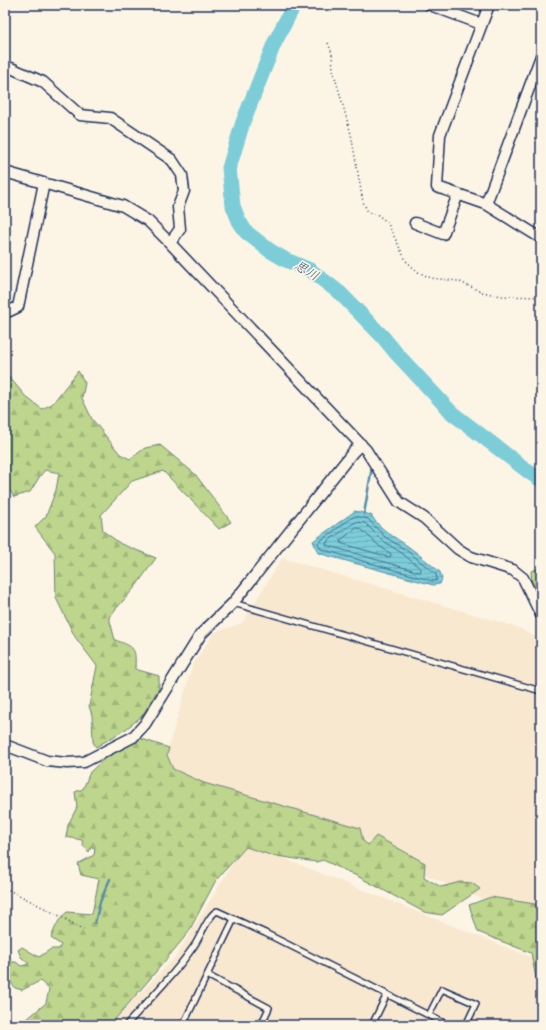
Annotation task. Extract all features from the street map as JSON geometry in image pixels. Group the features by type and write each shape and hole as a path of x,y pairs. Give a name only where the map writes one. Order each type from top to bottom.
{"street":[{"path":"430,5 482,24"},
{"path":"489,5 440,135 437,187 486,204 541,238"},
{"path":"486,204 541,56"},
{"path":"5,67 11,68 43,82 80,115 110,118 172,160 182,175 184,191 178,207 180,229 170,243"},
{"path":"5,172 123,206 148,222 170,243 361,444 399,502 424,518 458,549 471,558 513,570 523,578 541,615"},
{"path":"5,313 18,307 44,183"},
{"path":"415,223 443,234 458,194"},
{"path":"5,745 47,761 67,763 84,762 133,737 145,724 201,634 233,603 353,452 361,444"}],"lane":[{"path":"233,603 541,691"},
{"path":"126,1025 167,981 194,946 217,911 448,1025"},
{"path":"183,1025 234,919"},
{"path":"207,975 269,1008 261,1025"},
{"path":"429,1015 442,989 476,1004 466,1025"},
{"path":"372,1025 387,994"}],"path":[{"path":"328,43 332,53 333,70 351,134 363,202 368,212 378,215 387,222 406,261 418,272 430,278 458,281 482,292 501,296 541,297"},
{"path":"5,888 84,930"}],"shaded area":[{"path":"282,558 517,627 541,640 541,919 477,897 380,855 173,774 166,755 193,664 215,632 242,623"},
{"path":"245,843 541,961 541,1025 109,1025 176,956"}],"green space":[{"path":"78,371 85,383 82,398 92,419 120,454 130,459 145,448 160,445 195,474 231,522 219,529 163,471 132,481 101,515 103,531 121,544 156,558 136,586 109,617 115,640 133,649 135,669 159,676 159,688 142,716 126,729 96,747 93,742 92,715 89,706 97,666 75,637 56,598 55,553 35,527 46,516 56,490 59,473 45,470 30,492 14,497 5,483 5,372 26,397 42,409 52,404"},
{"path":"541,568 541,603 532,586 531,571"},
{"path":"136,737 169,748 167,755 173,769 204,783 360,828 363,841 368,845 376,836 425,863 424,877 441,887 460,882 472,883 480,889 442,915 424,912 359,877 323,860 316,862 270,855 246,847 216,880 188,933 110,1025 20,1025 46,1003 49,989 40,981 22,990 15,988 5,975 10,962 16,962 21,966 29,964 21,957 18,950 22,947 39,957 51,949 59,949 61,945 51,938 55,927 67,912 92,914 99,879 81,875 78,864 94,855 95,848 91,847 89,852 83,846 82,840 66,837 68,825 77,807 75,792 83,789 90,772 103,760"},
{"path":"491,897 541,905 541,984 537,983 531,953 478,932 469,905"}],"water":[{"path":"355,511 371,515 383,529 413,550 440,572 442,579 440,584 433,585 318,553 313,541"}],"waterway":[{"name":"思川","path":"294,5 274,44 243,122 229,168 233,206 239,221 246,232 269,250 286,260 310,270 340,293 383,337 452,413 541,480"},
{"path":"364,514 372,467"},
{"path":"95,923 100,902 110,879"}]}
